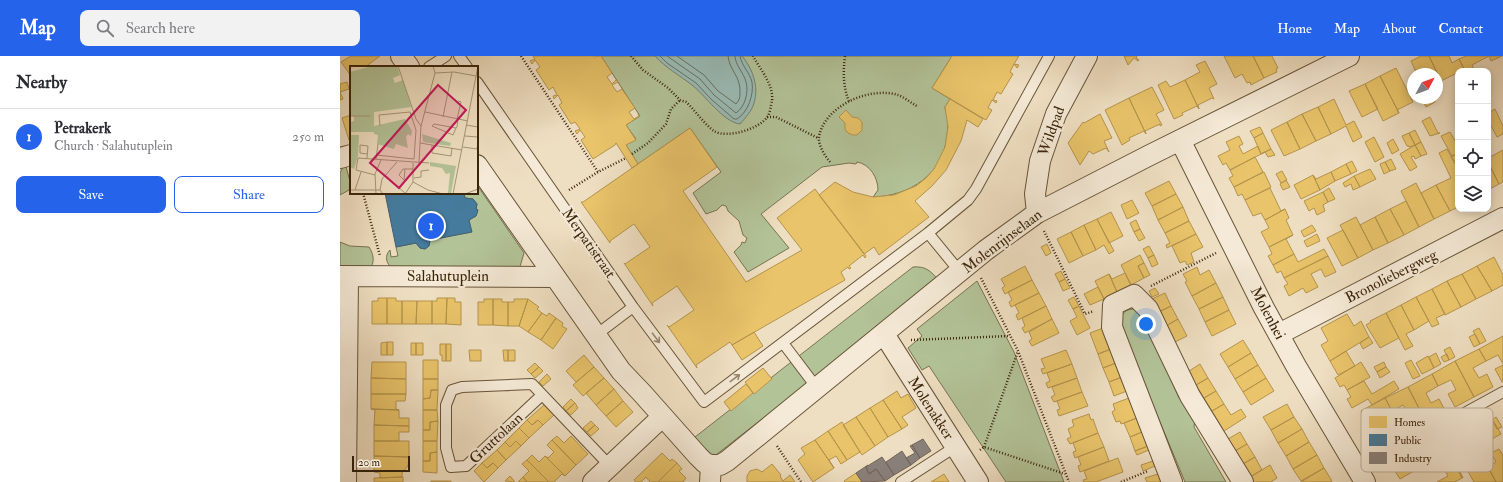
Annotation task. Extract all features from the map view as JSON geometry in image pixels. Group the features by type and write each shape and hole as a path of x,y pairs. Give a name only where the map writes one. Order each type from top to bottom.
{"street":[{"path":"401,56 408,66"},
{"name":"Wildpad","path":"1037,212 1035,194 1040,161 1056,114 1087,56"},
{"name":"Molenrijnselaan","path":"662,417 705,463 711,474 720,465 727,461 817,388 886,337 966,267 1037,212 1349,56"},
{"name":"Molenhei","path":"1180,140 1279,334 1363,479"},
{"path":"340,158 350,154"},
{"path":"478,166 621,371 642,392 662,417 593,482"},
{"name":"Bronoliebergweg","path":"1279,334 1503,218"},
{"path":"344,276 346,482"},
{"name":"Salahutuplein","path":"344,276 555,277"},
{"path":"1168,473 1112,327 1113,305 1134,295 1148,310 1190,396 1243,482"},
{"name":"Molenakker","path":"886,337 978,482"}],"lane":[{"path":"431,66 446,56"},
{"path":"459,56 466,66"},
{"path":"817,388 783,343 928,233 968,200 976,189 1049,56"},
{"name":"Merpatistraat","path":"478,83 633,307 704,402 783,343"},
{"path":"928,233 966,267"},
{"path":"596,336 633,307"},
{"name":"Gruttolaan","path":"542,395 466,466 451,467 446,448 446,405 452,390 462,387 532,384 610,466"},
{"path":"1477,408 1503,392"},
{"path":"901,482 960,453"},
{"path":"1363,479 1374,472"}],"path":[{"path":"521,56 598,172"},
{"path":"631,56 643,70 668,88 680,100 686,102 714,131 728,134 741,132 754,127 768,117 776,117 818,138"},
{"path":"753,56 770,88 772,101 768,117"},
{"path":"845,56 842,73 845,94 848,102"},
{"path":"830,162 824,154 818,138 824,122 834,110 848,102 869,94 887,93 899,95 916,106"},
{"path":"632,154 648,143 666,124 671,109 680,100"},
{"path":"557,198 598,172 626,158"},
{"path":"363,194 379,251 381,276"},
{"path":"1037,212 1043,228 1086,314 1113,305"},
{"path":"1134,295 1232,244"},
{"path":"966,267 1018,350 1068,482"},
{"path":"886,337 1010,336"},
{"path":"984,447 1018,350"},
{"path":"766,429 801,482"},
{"path":"960,453 984,447 1066,474"},
{"path":"1121,482 1168,473"}],"green space":[{"path":"601,56 952,56 932,88 950,99 945,107 948,126 944,149 939,161 923,180 912,187 887,196 873,197 878,190 877,181 872,172 862,163 857,162 856,164 849,163 822,167 761,214 789,248 748,272 734,252 742,242 745,243 747,238 743,235 739,221 728,211 726,206 722,205 717,210 706,214 693,193 721,172 690,128 638,164 626,145 636,139 626,125 640,116"},
{"path":"345,163 350,181 350,188 349,190 340,195 340,173"},
{"path":"478,186 524,253 519,270 394,269 389,265 387,260 388,252 390,250 391,257 398,256 396,247 416,243 420,248 425,249 429,246 430,240 471,232 469,220 476,216 478,210 476,209 477,204 473,199 465,198 464,194 478,194"},
{"path":"340,242 350,246 369,247 373,257 371,267 340,268"},
{"path":"913,267 925,268 939,281 712,458 695,437"},
{"path":"977,281 1014,352 1064,482 1006,482 929,366 922,370 908,348 922,336 917,329"},
{"path":"1133,309 1138,310 1145,318 1179,398 1185,402 1195,419 1194,427 1226,482 1185,482 1120,326 1124,312"}],"water":[{"path":"655,56 742,56 754,78 756,91 752,109 740,124 734,122 721,113 697,89 668,68"}],"building: Homes":[{"path":"351,56 380,56 366,66 350,66 350,75 341,62"},
{"path":"533,56 601,56 612,73 607,77 612,84 616,80 618,82 612,85 617,92 622,89 635,108 629,112 634,119 639,116 638,114 640,116 626,125 636,140 626,145 638,164 632,168 616,143 593,159 581,140 585,137 580,130 577,134 575,131 580,129 575,122 571,124 559,105 562,103 558,95 554,99 553,96 557,95 553,87 549,90 536,70 540,67 535,60 532,64 530,61 535,59"},
{"path":"952,56 1019,56 1010,72 1013,74 1001,94 997,92 993,100 997,101 996,103 992,100 988,108 992,110 986,120 932,88"},
{"path":"1124,56 1137,56 1136,58 1139,60 1138,61 1134,58 1128,65"},
{"path":"1224,56 1253,56 1264,78 1251,85 1250,82 1247,83 1242,74 1235,78"},
{"path":"1253,56 1272,56 1278,68 1276,69 1277,72 1264,78"},
{"path":"1421,56 1429,56 1435,68 1414,68 1411,61"},
{"path":"1429,56 1449,56 1452,63 1459,59 1464,68 1455,68 1455,74 1443,80 1443,68 1435,68"},
{"path":"1466,56 1489,56 1472,65 1474,68 1464,68 1459,59"},
{"path":"1489,56 1502,56 1491,61"},
{"path":"1205,61 1217,84 1209,88 1214,99 1212,98 1198,105 1199,109 1185,80 1200,72 1196,65"},
{"path":"1396,68 1407,90 1407,104 1409,104 1397,110 1380,76"},
{"path":"1380,76 1399,113 1383,121 1365,84"},
{"path":"1185,80 1199,109 1197,106 1182,113 1183,115 1174,119 1158,85 1166,81 1170,87"},
{"path":"347,82 349,89 340,92 340,84"},
{"path":"1365,84 1378,109 1362,117 1349,91"},
{"path":"1152,87 1164,110 1156,114 1162,125 1160,126 1160,124 1145,131 1146,134 1129,98"},
{"path":"340,92 343,99 340,100"},
{"path":"1129,98 1146,134 1144,131 1129,138 1130,140 1122,145 1105,110"},
{"path":"950,99 983,119 978,127 967,120 961,141 946,170 932,186 915,201 929,217 879,255 874,247 864,254 819,195 835,182 853,192 873,197 894,195 916,186 934,169 945,147 948,127 945,107"},
{"path":"1334,99 1346,125 1354,121 1362,137 1353,142 1346,126 1331,134 1318,107"},
{"path":"1425,104 1431,104 1426,107"},
{"path":"1318,107 1331,134 1316,141 1302,114"},
{"path":"1495,109 1503,126 1503,134 1497,137 1491,126 1491,111"},
{"path":"846,110 852,117 858,118 862,122 862,130 857,135 848,133 845,129 845,123 839,117"},
{"path":"1100,114 1112,138 1104,141 1109,152 1106,148 1093,154 1089,151 1080,165 1068,143 1083,122 1084,123"},
{"path":"1302,114 1316,141 1300,149 1287,122"},
{"path":"350,115 350,140 349,140 342,118"},
{"path":"1430,117 1438,133 1440,133 1430,136 1422,121"},
{"path":"1287,122 1300,149 1284,156 1271,130"},
{"path":"1260,127 1263,133 1254,138 1250,131"},
{"path":"690,128 717,167 683,191 746,282 802,250 777,218 815,189 866,256 865,258 863,255 849,266 851,268 849,269 848,267 841,272 845,280 732,345 730,342 696,365 697,368 667,325 669,327 694,310 677,286 652,303 653,306 624,263 625,264 650,247 634,224 610,241 610,243 581,202"},
{"path":"1415,130 1421,142 1415,145 1409,133"},
{"path":"1450,132 1455,141 1455,154 1452,156 1441,136"},
{"path":"1263,133 1271,149 1261,154 1254,138"},
{"path":"1409,133 1415,145 1409,147 1402,136"},
{"path":"1239,136 1243,144 1239,146 1243,154 1258,146 1261,154 1230,170 1226,163 1223,165 1218,156 1230,150 1226,142"},
{"path":"1374,137 1384,157 1375,162 1365,142"},
{"path":"1393,139 1399,150 1392,154 1387,143"},
{"path":"1421,142 1427,154 1421,156 1415,145"},
{"path":"1415,145 1421,156 1415,159 1414,156 1411,157 1417,167 1410,171 1400,154"},
{"path":"1271,149 1275,155 1268,157 1265,152"},
{"path":"1447,149 1455,164 1455,208 1450,211 1436,185 1451,178 1439,153"},
{"path":"1503,150 1503,182 1499,184 1491,168 1491,156"},
{"path":"1455,155 1455,160 1454,161 1451,157"},
{"path":"1255,157 1263,172 1234,187 1229,178 1233,176 1230,170"},
{"path":"1391,159 1396,169 1390,171 1385,162"},
{"path":"1352,161 1357,171 1351,174 1346,164"},
{"path":"1385,162 1390,171 1384,174 1380,164"},
{"path":"1346,164 1351,174 1335,181 1331,172"},
{"path":"1491,168 1499,184 1491,188"},
{"path":"1370,169 1376,179 1360,187 1354,176"},
{"path":"1282,171 1287,180 1281,183 1276,174"},
{"path":"1264,172 1271,187 1245,200 1242,194 1238,196 1234,187"},
{"path":"1331,172 1335,181 1320,190 1313,175 1316,179"},
{"path":"1313,175 1320,190 1301,199 1294,185"},
{"path":"1354,176 1360,187 1353,190 1351,184 1345,187 1343,183"},
{"path":"1286,180 1290,187 1283,190 1280,184"},
{"path":"1169,181 1176,194 1152,206 1145,193"},
{"path":"1416,183 1434,219 1419,227 1401,191"},
{"path":"1436,185 1450,211 1434,219 1421,193"},
{"path":"1270,188 1281,211 1285,209 1265,220 1261,213 1253,216 1245,200"},
{"path":"1329,188 1335,199 1328,202 1323,192"},
{"path":"1323,192 1328,202 1323,205 1325,211 1317,215 1314,208 1309,211 1304,201"},
{"path":"1176,194 1183,207 1158,220 1152,206"},
{"path":"1132,200 1139,213 1127,219 1121,205"},
{"path":"1406,201 1419,227 1404,235 1390,209"},
{"path":"1183,207 1189,221 1165,233 1158,220"},
{"path":"1285,209 1289,218 1286,220 1293,235 1269,247 1261,232 1269,228 1265,220"},
{"path":"1390,209 1404,235 1388,243 1375,217"},
{"path":"1111,212 1123,236 1109,243 1097,219"},
{"path":"1356,217 1373,250 1358,258 1340,225"},
{"path":"1375,217 1388,243 1373,250 1360,225"},
{"path":"1097,219 1114,251 1109,254 1104,245 1096,250 1084,225"},
{"path":"1136,220 1140,229 1134,232 1130,223"},
{"path":"1189,221 1196,234 1167,248 1166,245 1170,243 1165,233"},
{"path":"1084,225 1096,250 1083,256 1071,232"},
{"path":"1312,225 1316,231 1304,237 1301,231"},
{"path":"1140,229 1145,238 1139,241 1134,232"},
{"path":"1343,230 1358,258 1342,266 1327,238"},
{"path":"1071,232 1083,256 1069,263 1057,239"},
{"path":"1196,234 1203,247 1191,253 1194,262 1187,265 1185,261 1180,263 1172,246"},
{"path":"1317,234 1320,241 1307,247 1304,241"},
{"path":"1293,235 1286,239 1294,254 1273,265 1268,256 1272,254 1269,247"},
{"path":"1047,244 1051,253 1046,256 1041,247"},
{"path":"1149,246 1154,255 1148,258 1143,249"},
{"path":"1324,249 1328,256 1284,278 1281,271 1277,273 1273,265 1294,254 1298,262"},
{"path":"1140,255 1144,263 1138,266 1144,278 1131,285 1121,265"},
{"path":"1154,255 1158,264 1152,267 1148,258"},
{"path":"1328,256 1336,272 1325,277 1321,269 1311,274 1318,287 1306,293 1303,288 1289,296 1284,286 1288,284 1284,278"},
{"path":"1494,257 1503,275 1503,285 1492,291 1477,266"},
{"path":"1144,263 1150,275 1144,278 1138,266"},
{"path":"1025,266 1032,280 1005,294 1002,288 1005,286 1001,279"},
{"path":"1477,266 1492,291 1476,299 1462,274"},
{"path":"1197,267 1200,275 1209,270 1216,283 1192,296 1183,274"},
{"path":"1061,271 1065,279 1059,282 1055,274"},
{"path":"1125,273 1131,285 1117,292 1109,274 1112,279"},
{"path":"1109,274 1117,292 1104,299 1095,281"},
{"path":"1462,274 1476,299 1461,307 1447,281"},
{"path":"1065,279 1070,288 1063,291 1059,282"},
{"path":"1032,280 1039,293 1011,307 1009,302 1012,300 1008,292"},
{"path":"1447,281 1461,307 1445,315 1432,289"},
{"path":"1216,283 1223,297 1199,309 1192,296"},
{"path":"1098,287 1104,299 1090,305 1084,294"},
{"path":"1155,288 1159,294 1152,297 1149,291"},
{"path":"1432,289 1445,314 1436,318 1439,324 1432,327 1416,297"},
{"path":"1039,293 1046,306 1018,320 1016,315 1019,313 1015,305"},
{"path":"1165,293 1171,306 1159,312 1152,299"},
{"path":"1074,297 1079,306 1073,309 1068,300"},
{"path":"1223,297 1229,310 1205,322 1199,309"},
{"path":"1416,297 1429,321 1414,330 1401,305"},
{"path":"378,298 387,298 387,324 372,324 372,301 378,301"},
{"path":"387,298 396,298 396,301 402,301 402,324 387,324"},
{"path":"437,298 447,298 446,324 432,324 432,301 437,301"},
{"path":"447,298 455,298 455,302 461,302 461,325 446,324"},
{"path":"484,299 493,299 493,325 478,325 478,302 484,302"},
{"path":"493,299 502,299 502,302 508,302 508,326 493,325"},
{"path":"514,299 528,299 519,326 508,326 508,302 514,302"},
{"path":"528,299 539,307 537,309 542,313 528,332 519,326"},
{"path":"402,301 417,301 416,324 402,324"},
{"path":"417,301 432,301 432,324 416,324"},
{"path":"1401,305 1414,330 1406,334 1413,346 1405,350 1386,313"},
{"path":"1046,306 1052,319 1025,333 1022,328 1025,326 1022,318"},
{"path":"1079,306 1090,328 1077,335 1070,321 1077,317 1073,309"},
{"path":"1171,306 1178,319 1166,326 1159,312"},
{"path":"1229,310 1236,324 1212,336 1205,322"},
{"path":"542,313 547,316 549,313 556,318 541,340 528,332"},
{"path":"1386,313 1399,338 1380,348 1366,325 1371,322 1370,321"},
{"path":"1347,314 1354,326 1361,321 1369,337 1330,361 1321,345 1328,341 1321,328"},
{"path":"556,318 563,323 562,326 567,329 553,349 541,340"},
{"path":"1052,319 1059,333 1032,346 1029,341 1032,339 1029,332"},
{"path":"1178,319 1187,336 1175,342 1166,326"},
{"path":"1103,328 1111,349 1098,354 1090,333"},
{"path":"1479,328 1486,341 1480,344 1473,331"},
{"path":"754,332 763,346 742,360 732,345"},
{"path":"1475,334 1480,344 1474,347 1469,337"},
{"path":"1503,336 1503,364 1498,355 1486,361 1479,349"},
{"path":"1369,337 1373,343 1363,349 1360,343"},
{"path":"1243,340 1251,353 1228,367 1220,354"},
{"path":"387,342 393,342 393,355 387,355"},
{"path":"387,342 387,355 381,355 381,343"},
{"path":"411,343 416,343 416,355 411,355"},
{"path":"416,343 423,343 423,355 416,355"},
{"path":"440,344 446,344 446,361 442,361 442,355 440,355"},
{"path":"446,344 451,344 451,361 446,361"},
{"path":"1450,347 1455,357 1449,360 1444,350"},
{"path":"1111,349 1116,363 1103,368 1098,354"},
{"path":"1479,349 1486,361 1473,368 1479,378 1487,374 1493,387 1474,397 1455,361"},
{"path":"469,350 481,350 481,361 470,361"},
{"path":"503,350 508,350 508,361 504,361"},
{"path":"508,350 515,350 515,361 508,361"},
{"path":"1066,350 1072,364 1043,374 1041,369 1045,368 1041,359"},
{"path":"1346,351 1355,366 1338,375 1330,361"},
{"path":"1251,353 1258,365 1235,379 1228,367"},
{"path":"1436,353 1441,364 1434,368 1429,357"},
{"path":"1447,354 1449,360 1444,362 1441,357"},
{"path":"584,355 594,367 576,382 566,371"},
{"path":"1428,356 1434,368 1422,374 1416,363"},
{"path":"423,360 438,360 438,379 423,379"},
{"path":"1411,360 1420,376 1413,379 1405,363"},
{"path":"1455,361 1474,397 1455,407 1448,394 1456,390 1451,380 1438,386 1432,374"},
{"path":"372,362 406,362 406,379 371,378"},
{"path":"1361,362 1370,377 1347,390 1344,385 1340,387 1335,378"},
{"path":"1384,362 1386,367 1377,372 1374,367"},
{"path":"535,363 539,367 531,374 527,370"},
{"path":"1116,363 1122,377 1109,382 1103,368"},
{"path":"1072,364 1077,378 1048,388 1046,383 1050,381 1047,373"},
{"path":"1200,364 1208,378 1196,385 1194,382 1192,383 1186,373"},
{"path":"1258,365 1266,378 1243,392 1235,379"},
{"path":"1503,365 1503,382 1502,382 1495,369"},
{"path":"539,367 543,371 535,378 531,374"},
{"path":"594,367 604,378 583,396 573,385"},
{"path":"1386,367 1390,372 1380,378 1377,372"},
{"path":"763,368 772,379 754,394 745,382"},
{"path":"547,374 551,379 543,386 539,382"},
{"path":"1432,374 1438,386 1426,393 1431,403 1439,399 1444,408 1419,408 1408,387"},
{"path":"1122,377 1127,391 1114,396 1109,382"},
{"path":"371,378 406,379 406,394 371,394"},
{"path":"604,378 614,389 596,405 586,393"},
{"path":"1077,378 1082,392 1054,402 1051,397 1055,395 1052,387"},
{"path":"1208,378 1216,391 1204,398 1196,385"},
{"path":"1266,378 1274,391 1251,405 1243,392"},
{"path":"423,379 438,379 438,390 431,390 430,398 423,399"},
{"path":"1364,381 1372,394 1394,381 1399,389 1372,405 1368,399 1352,408 1347,399 1351,397 1347,390"},
{"path":"746,384 753,393 731,411 724,402"},
{"path":"1408,387 1419,408 1405,408 1403,405 1398,408 1390,408 1385,398"},
{"path":"614,389 623,401 606,416 596,405"},
{"path":"431,390 438,390 437,410 423,410 423,399 430,398"},
{"path":"897,391 901,398 908,394 916,408 902,417 908,425 902,429 883,400"},
{"path":"1216,391 1224,404 1212,411 1204,398"},
{"path":"1082,392 1088,406 1059,416 1057,410 1060,409 1057,401"},
{"path":"371,394 406,394 405,401 396,401 396,409 399,410 371,409"},
{"path":"1129,398 1137,418 1121,424 1120,421 1116,422 1112,412 1115,410 1113,404"},
{"path":"1385,398 1390,408 1367,408"},
{"path":"571,399 575,403 566,411 563,407"},
{"path":"883,400 902,429 888,437 870,408"},
{"path":"623,401 633,412 616,427 606,416"},
{"path":"575,403 578,408 571,415 566,411"},
{"path":"1224,404 1231,415 1241,409 1246,417 1224,431 1212,411"},
{"path":"1287,404 1294,417 1271,430 1263,417"},
{"path":"544,405 554,415 543,425 538,420 532,425 527,420"},
{"path":"870,408 888,437 875,446 856,417"},
{"path":"371,409 399,410 399,418 409,418 409,426 374,425 375,410"},
{"path":"423,410 437,410 438,421 430,422 430,430 423,430"},
{"path":"1089,414 1091,420 1093,419 1098,433 1070,444 1067,439 1071,437 1068,429 1074,426 1072,420"},
{"path":"856,417 875,446 862,455 843,425"},
{"path":"1294,417 1302,429 1278,443 1271,430"},
{"path":"1496,417 1502,427 1497,429 1493,419"},
{"path":"1137,418 1142,432 1130,437 1124,423"},
{"path":"527,420 532,425 538,420 543,425 529,438 519,428"},
{"path":"1493,420 1501,434 1493,438"},
{"path":"438,421 437,441 423,441 423,430 430,430 430,422"},
{"path":"591,421 595,425 587,432 583,428"},
{"path":"842,422 860,452 847,460 828,431"},
{"path":"374,425 409,426 409,432 399,432 399,441 374,441"},
{"path":"595,425 599,429 591,436 587,432"},
{"path":"519,428 529,438 521,446 516,441 510,447 505,442"},
{"path":"1302,429 1309,442 1286,456 1278,443"},
{"path":"828,431 847,460 841,464 836,456 829,460 834,468 815,440"},
{"path":"1142,432 1148,446 1135,451 1130,437"},
{"path":"1240,432 1247,444 1235,451 1228,439"},
{"path":"1098,433 1104,447 1075,458 1073,452 1076,451 1073,443"},
{"path":"557,436 564,443 571,436 588,454 576,465 552,440"},
{"path":"552,440 576,465 565,476 545,456 548,458 554,452 547,445"},
{"path":"815,440 834,468 813,482 798,460 805,454 801,448"},
{"path":"374,441 409,441 409,457 374,456"},
{"path":"423,441 437,441 437,452 430,453 430,461 423,461"},
{"path":"516,441 521,446 506,460 497,450 505,442 510,447"},
{"path":"1309,442 1317,455 1293,469 1286,456"},
{"path":"1247,444 1255,457 1243,464 1235,451"},
{"path":"1148,446 1149,450 1137,455 1135,451"},
{"path":"1104,447 1109,461 1080,472 1078,466 1081,465 1078,457"},
{"path":"1499,449 1503,455 1503,482 1496,482 1491,472 1493,472 1493,464 1496,462 1493,457 1493,452"},
{"path":"497,450 506,460 498,468 493,463 487,468 482,463"},
{"path":"437,452 437,473 423,472 423,461 430,461 430,453"},
{"path":"662,453 670,461 672,459 677,463 658,482 650,482 646,477 641,482 636,482 634,480"},
{"path":"532,455 539,462 545,456 565,476 562,474 554,482 549,482 527,460"},
{"path":"1317,455 1324,468 1301,481 1293,469"},
{"path":"374,456 409,457 408,466 402,473 402,477 380,478 380,473 374,472"},
{"path":"1255,457 1262,470 1250,477 1243,464"},
{"path":"1118,458 1123,472 1096,482 1084,482 1083,480 1087,479 1084,471"},
{"path":"527,460 549,482 527,482 523,477 529,471 522,464"},
{"path":"1153,461 1155,466 1143,471 1141,465"},
{"path":"482,463 487,468 493,463 498,468 484,482 474,471"},
{"path":"677,463 682,469 679,471 686,478 683,482 658,482"},
{"path":"772,464 781,475 780,476 783,481 790,475 795,482 747,482 747,476 750,471 757,469 762,472"},
{"path":"1270,465 1277,478 1271,482 1254,482 1250,477"},
{"path":"1324,468 1332,481 1301,482"},
{"path":"1396,472 1412,472 1400,479"},
{"path":"1446,472 1459,472 1462,478 1455,482 1437,482 1448,476"},
{"path":"1468,472 1491,472 1496,482 1474,482"},
{"path":"856,473 862,482 844,481"},
{"path":"944,474 949,482 931,482"},
{"path":"1158,474 1161,482 1147,482 1145,478"},
{"path":"510,476 515,482 505,481"},
{"path":"403,477 403,482 374,482 374,478"},
{"path":"523,477 527,482 518,482"},
{"path":"451,481 451,482 431,482"}],"building: Public":[{"path":"385,194 464,194 465,198 473,199 477,204 476,209 478,210 476,216 469,220 472,232 430,240 429,246 425,249 420,248 416,243 396,247"}],"building: Industry":[{"path":"923,439 931,451 920,458 912,445"},
{"path":"912,445 920,458 911,465 906,458 915,453 910,446"},
{"path":"902,451 911,465 894,475 886,462"},
{"path":"882,457 894,475 885,481 876,469 869,474 866,467"},
{"path":"868,465 866,467 869,474 876,469 885,481 862,482 856,473"}],"place":[{"name":"Petrakerk","path":"431,226"}]}
